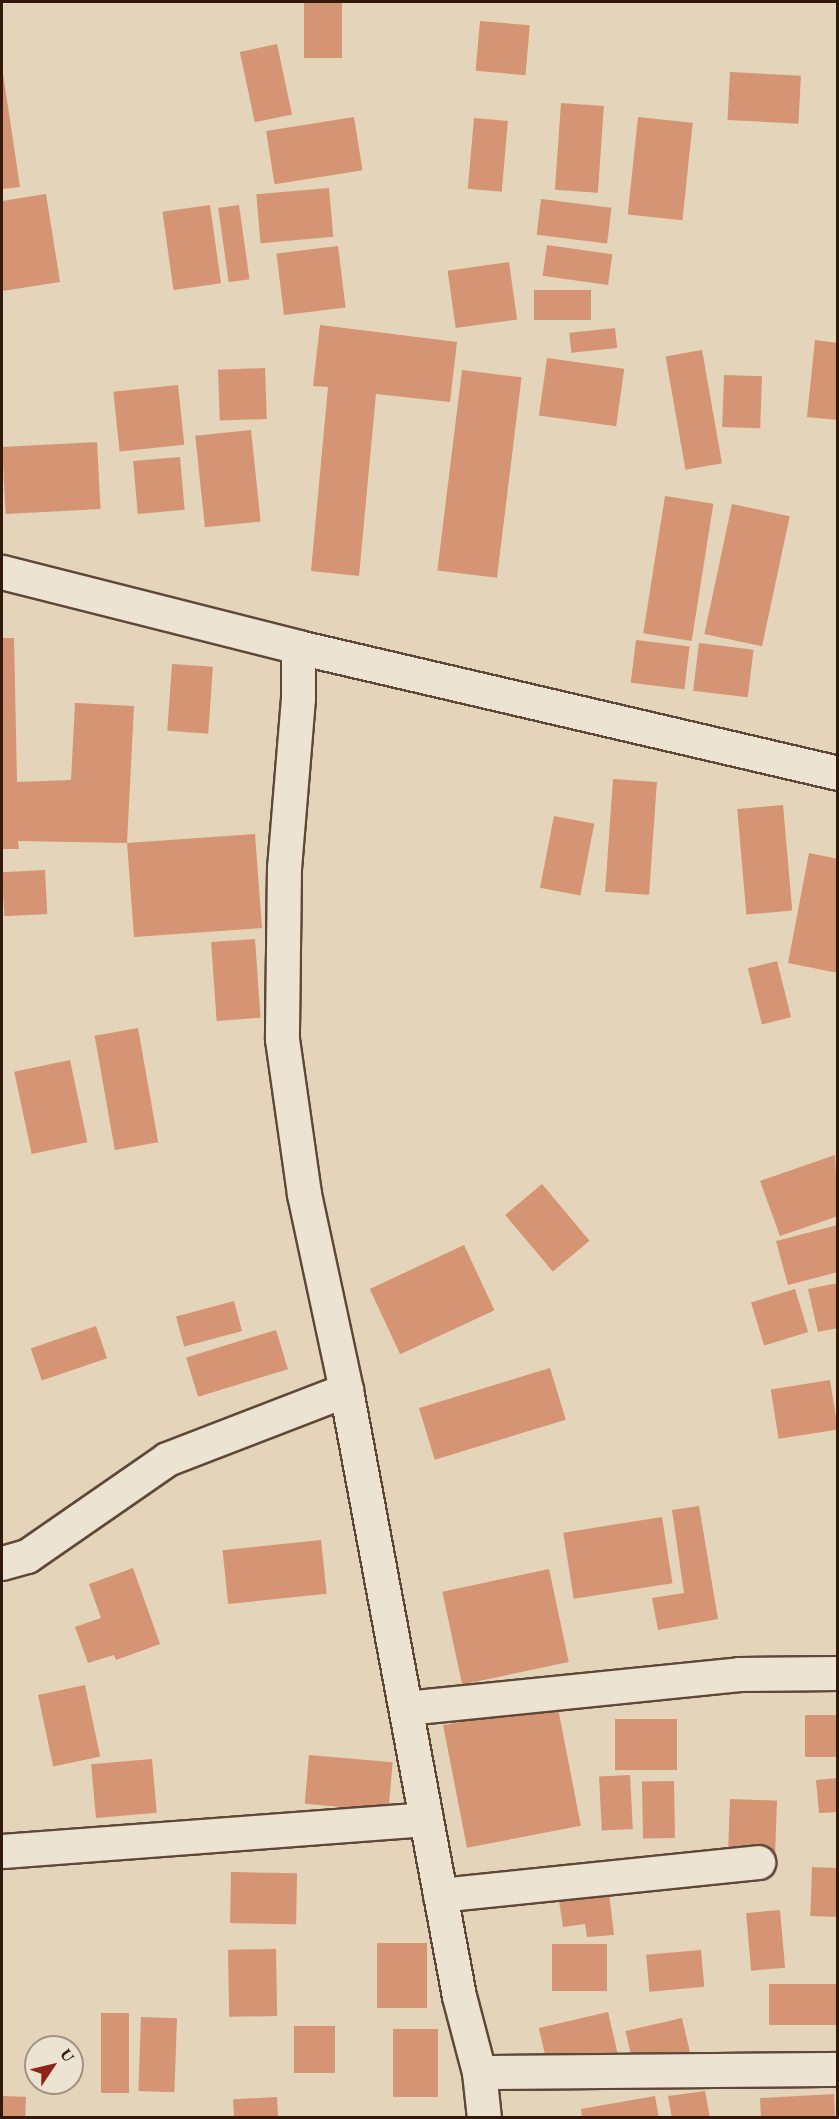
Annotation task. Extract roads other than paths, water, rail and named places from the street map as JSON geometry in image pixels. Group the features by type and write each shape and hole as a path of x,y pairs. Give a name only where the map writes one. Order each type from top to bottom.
{"street":[{"path":"2,572 298,647 837,773"},
{"path":"298,647 298,698 284,867 282,1038 304,1194 346,1390 440,1895 479,2072 484,2118"},
{"path":"2,1563 27,1556 167,1459 346,1390"},
{"path":"406,1708 739,1674 837,1673"},
{"path":"2,1851 426,1819"},
{"path":"440,1895 758,1862"},
{"path":"479,2072 837,2069"}]}
